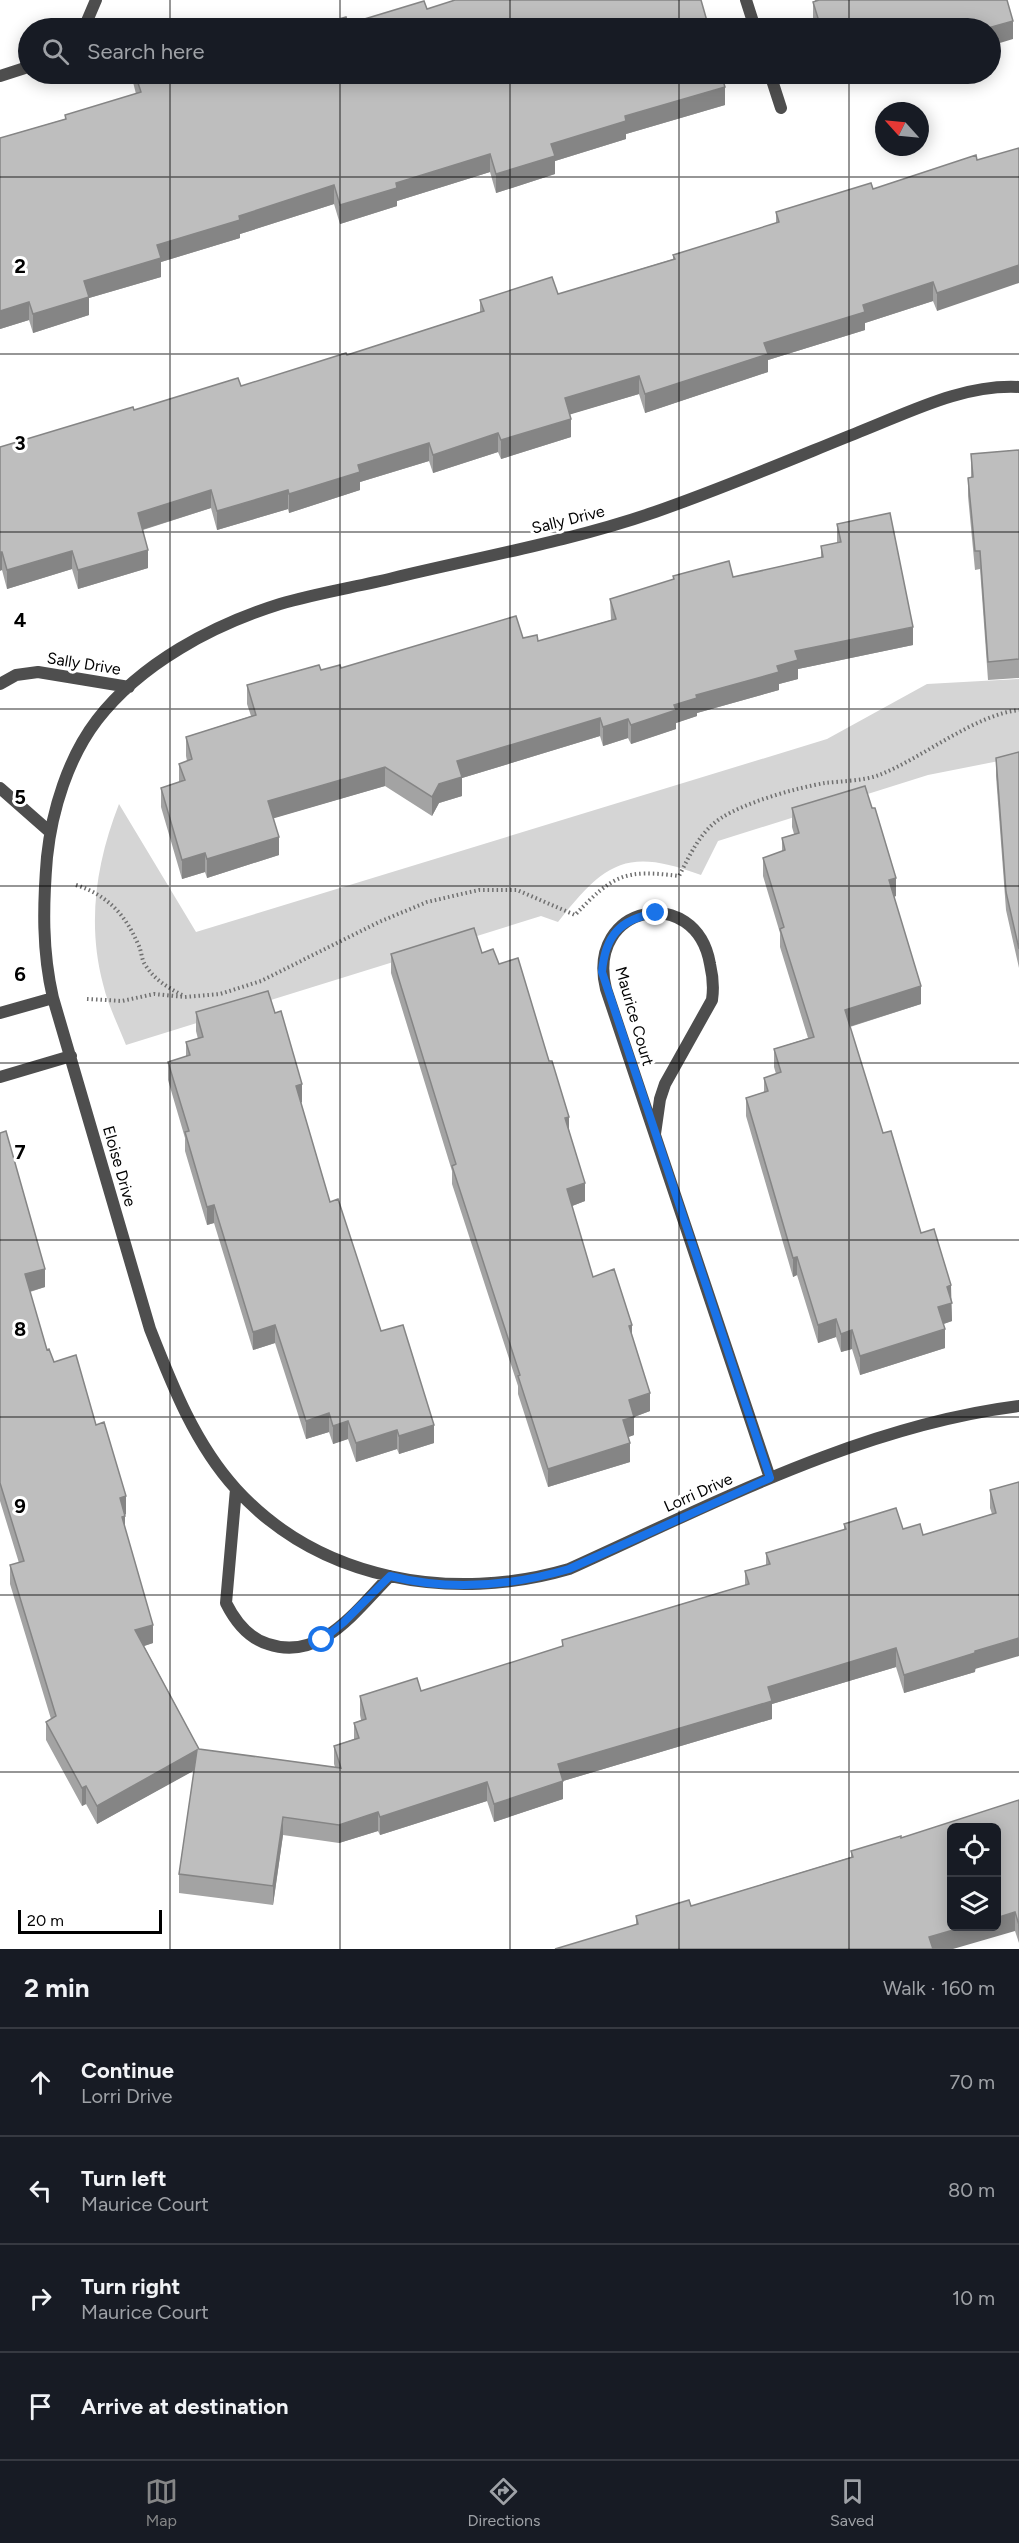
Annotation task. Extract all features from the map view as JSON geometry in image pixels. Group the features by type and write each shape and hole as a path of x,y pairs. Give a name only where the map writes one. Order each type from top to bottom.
{"street":[{"path":"88,18 96,0"},
{"path":"746,0 752,18"},
{"path":"0,76 18,70"},
{"path":"773,84 781,108"},
{"name":"Sally Drive","path":"76,757 97,720 129,687 165,658 205,635 281,604 597,530 708,492 938,401 990,387 1019,387"},
{"name":"Sally Drive","path":"0,684 16,675 39,672 129,687"},
{"name":"Eloise Drive","path":"76,757 59,796 50,832 44,925 46,968 53,998 150,1329 185,1411 208,1452 236,1489 269,1519 300,1542"},
{"path":"0,788 50,832"},
{"name":"Maurice Court","path":"655,1134 660,1099 665,1084 712,1000 714,987 709,957 703,939 690,925 674,916 656,913 637,916 621,926 609,940 603,956 602,972 655,1134 770,1478"},
{"path":"0,1013 53,998"},
{"path":"0,1077 71,1056"},
{"name":"Lorri Drive","path":"300,1542 369,1572 409,1581 455,1585 502,1584 537,1578 569,1569 770,1478 932,1422 975,1412 1019,1406"},
{"path":"236,1489 226,1603 233,1617 244,1630 260,1642 282,1649 303,1648 322,1640 344,1622 390,1576"}],"path":[{"path":"53,998 122,1001 154,994 185,997 220,994 261,981 379,922 427,902 479,890 517,890 575,915 594,894 615,878 645,872 679,876 696,843 708,827 724,816 786,792 815,785 876,776 903,765 970,727 1010,711 1019,710"},
{"path":"46,875 89,889 107,899 126,919 140,947 144,964 159,982 185,997"}],"shaded area":[{"path":"1019,679 1019,757 928,775 718,841 701,875 654,862 636,862 619,866 604,873 590,885 558,922 541,916 126,1045 108,1000 98,961 96,893 105,848 119,804 196,932 827,739 927,684"}],"building":[{"path":"455,0 701,0 706,18 368,18 424,1 427,9"},
{"path":"819,0 1007,0 1013,21 1001,24 1001,18 818,18 813,2"},
{"path":"138,84 724,84 725,87 625,116 626,121 551,144 555,156 496,174 490,154 396,183 397,188 340,205 334,185 239,216 240,220 157,245 161,258 84,281 89,297 33,314 29,302 0,311 0,138 66,119 65,115 141,92"},
{"path":"1019,148 1019,265 937,293 933,282 863,305 865,312 764,343 768,354 645,394 639,376 565,398 571,419 501,440 498,433 433,455 429,443 358,465 360,472 289,494 288,490 217,511 211,490 138,513 148,550 78,570 72,551 7,570 2,552 0,552 0,447 238,378 241,386 346,353 347,355 484,311 480,300 552,277 558,294 675,259 673,255 779,222 776,212 871,183 873,189 976,155 977,160"},
{"path":"1019,450 1019,659 988,662 980,551 975,551 968,478 973,477 971,454"},
{"path":"890,513 913,627 795,651 798,660 777,666 779,672 696,695 697,698 674,705 676,710 631,725 628,719 603,727 600,718 457,761 462,777 439,784 432,797 385,767 268,801 279,837 207,859 205,853 182,860 161,788 185,780 179,764 192,759 186,737 256,715 247,685 319,665 321,670 340,665 341,668 516,616 523,638 537,635 538,641 616,619 610,599 674,579 673,576 729,561 733,577 823,557 821,546 841,542 837,524"},
{"path":"1019,752 1019,949 1006,892 996,758"},
{"path":"865,786 872,808 875,808 896,878 889,880 921,986 845,1010 883,1133 891,1131 921,1233 934,1229 951,1285 947,1287 952,1303 938,1307 945,1329 860,1356 852,1330 841,1334 836,1319 818,1325 797,1257 793,1258 746,1098 768,1091 764,1078 781,1072 774,1049 814,1037 780,929 784,927 763,858 785,850 782,838 799,833 792,808"},
{"path":"474,928 482,953 493,949 499,964 518,958 549,1061 552,1061 569,1117 565,1118 585,1183 567,1189 593,1277 614,1269 650,1393 629,1400 634,1417 623,1420 630,1443 548,1469 452,1166 456,1164 391,954"},
{"path":"268,991 275,1013 281,1011 302,1084 296,1086 330,1202 338,1199 381,1331 403,1325 434,1425 399,1436 397,1430 356,1443 348,1421 333,1426 329,1413 306,1421 275,1325 253,1332 214,1205 207,1207 185,1132 189,1131 168,1062 190,1055 186,1042 203,1037 196,1012"},
{"path":"6,1131 45,1269 25,1274 47,1350 49,1349 54,1362 76,1355 96,1425 104,1422 126,1496 120,1498 125,1516 122,1517 153,1625 135,1630 199,1749 341,1768 334,1746 359,1738 354,1723 366,1719 360,1696 417,1678 421,1691 563,1646 562,1640 749,1584 745,1571 770,1564 766,1553 846,1529 844,1524 896,1508 903,1529 920,1524 923,1535 996,1513 990,1490 1019,1482 1019,1638 904,1675 896,1648 768,1687 772,1701 558,1764 563,1781 494,1804 487,1782 380,1817 378,1812 339,1825 283,1817 273,1886 179,1874 197,1750 97,1806 86,1786 82,1788 46,1722 56,1716 10,1565 24,1561 0,1483 0,1133"},
{"path":"1019,1800 1019,1925 1015,1912 1001,1916 1001,1823 948,1823"},
{"path":"947,1823 947,1931 950,1931 929,1937 933,1949 555,1949 638,1924 636,1916 689,1900 691,1906 853,1857 851,1851 901,1836 901,1838"}],"route":[{"path":"322,1640 344,1622 390,1576 409,1581 455,1585 502,1584 537,1578 569,1569 770,1478 602,972 603,956 609,940 621,926 637,916 656,913"}]}
